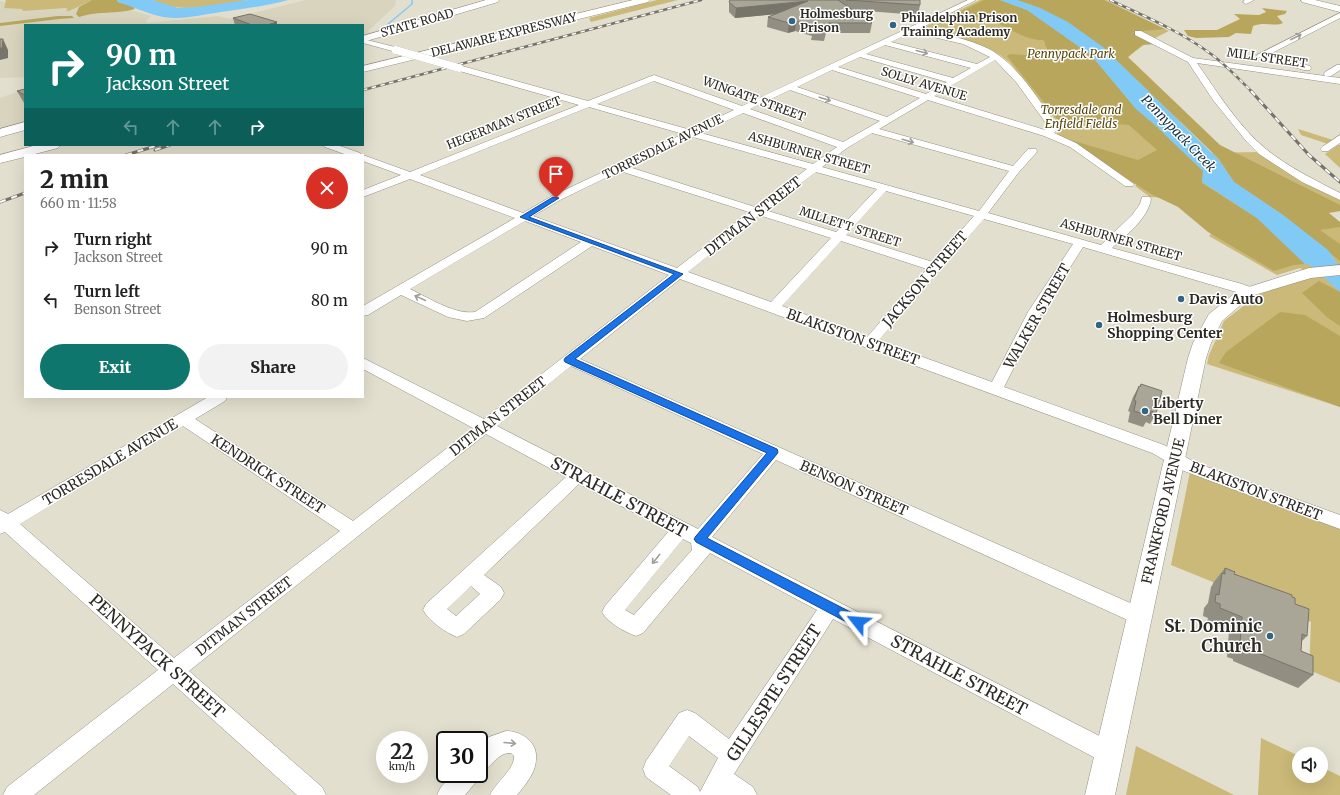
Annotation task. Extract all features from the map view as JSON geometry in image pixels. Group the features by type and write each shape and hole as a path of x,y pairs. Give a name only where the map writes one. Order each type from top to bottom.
{"highway":[{"name":"DELAWARE EXPRESSWAY","path":"364,61 618,0"},
{"name":"DELAWARE EXPRESSWAY","path":"364,69 645,0"},
{"path":"0,149 24,142"},
{"path":"0,159 49,146"}],"main road":[{"name":"STATE ROAD","path":"364,40 495,0"},
{"path":"1305,0 1340,9"},
{"path":"0,133 24,126"},
{"name":"FRANKFORD AVENUE","path":"1100,795 1174,458 1202,342 1216,315 1241,295 1315,272 1340,270"}],"street":[{"name":"TORRESDALE AVENUE","path":"364,311 556,198 973,0"},
{"path":"1340,15 1261,55 1340,77"},
{"path":"911,29 968,44 995,57 1017,79 1053,126 1053,129 1047,134"},
{"path":"1138,33 1191,60 1216,98 1250,140 1263,152 1287,169 1340,197"},
{"name":"ASHBURNER STREET","path":"364,40 1080,242 1238,287 1248,292"},
{"path":"884,42 977,67"},
{"path":"858,54 953,81"},
{"name":"DITMAN STREET","path":"15,795 758,211 844,146 995,57"},
{"name":"MILL STREET","path":"1191,60 1340,81"},
{"path":"1328,74 1340,66"},
{"name":"SOLLY AVENUE","path":"830,67 1047,134 1073,145 1129,184"},
{"name":"HEGERMAN STREET","path":"364,194 655,78"},
{"name":"WINGATE STREET","path":"655,78 844,146"},
{"path":"788,87 887,120"},
{"path":"871,130 1015,170"},
{"path":"1325,149 1340,138"},
{"path":"331,146 353,154"},
{"name":"JACKSON STREET","path":"869,343 982,215 1015,170 1032,151"},
{"name":"BLAKISTON STREET","path":"364,158 1158,449 1190,467 1340,522"},
{"name":"MILLETT STREET","path":"620,168 935,267"},
{"path":"773,308 884,187"},
{"path":"1104,249 1140,213 1147,203 1146,199"},
{"path":"401,290 461,316 472,316 486,312 591,241"},
{"name":"WALKER STREET","path":"995,390 1035,312 1080,242"},
{"name":"BENSON STREET","path":"568,360 1139,616"},
{"name":"STRAHLE STREET","path":"364,364 1109,753"},
{"name":"TORRESDALE AVENUE","path":"2,522 218,398"},
{"name":"KENDRICK STREET","path":"183,419 353,530"},
{"path":"680,529 612,612 636,627 701,552 700,539 774,452"},
{"path":"470,575 578,475"},
{"name":"PENNYPACK STREET","path":"2,522 314,795"},
{"name":"GILLESPIE STREET","path":"716,787 732,755 830,607"},
{"path":"690,795 654,769 687,722 732,755"},
{"path":"488,751 505,742 515,742 523,749 525,753 524,765 518,776 502,795"},
{"path":"449,795 460,783"},
{"path":"716,787 745,795"}],"shaded area":[{"path":"96,0 152,16 146,20 148,23 218,16 229,19 306,0 396,0 395,6 367,32 372,34 364,36 364,24 24,24 24,77 0,78 0,1 18,3"},
{"path":"24,89 24,123 0,129 0,98"}],"green space":[{"path":"5,0 92,0 69,11 66,11 68,9 65,8 23,11 22,9 4,8"},
{"path":"92,0 117,0 118,2 132,6 135,9 79,17 76,14 79,7"},
{"path":"152,0 248,0 199,8 187,8 163,5"},
{"path":"657,0 678,0 591,22 589,18"},
{"name":"Pennypack Park","path":"980,0 1106,0 1169,31 1149,41 1124,60 1208,153 1260,152 1340,199 1340,211 1324,212 1340,223 1340,407 1207,364 1209,355 1224,321 1259,294 1312,276 1300,268 1277,275 1209,236 1214,231 1167,198 1150,197 1135,186 1138,184 1126,177 1122,177 1057,136 1058,123 1010,63 1000,55 988,49 959,39 921,29"},
{"name":"Torresdale and Enfield Fields","path":"984,0 1000,0 1027,10 1091,55 1136,109 1154,124 1203,171 1202,183 1257,218 1305,264 1294,265 1274,271 1208,232 1178,207 1153,195 1057,136 1138,160 1157,150 1129,125 1058,120 1007,56 1010,54 1037,56 1047,54 1049,51 1045,45 1045,42 1043,40 1023,36 1004,26 983,18 958,13"},
{"path":"1017,0 1104,0 1165,29 1132,32 1157,44 1142,45 1128,57 1220,145 1340,205 1340,211 1329,213 1340,222 1340,227 1320,230 1340,244 1340,261 1283,215 1234,182 1219,159 1137,80 1040,8"},
{"path":"1262,8 1287,11 1285,14 1277,16 1283,23 1253,26 1251,34 1236,33 1229,37 1196,38 1188,36 1184,30 1217,30 1240,19 1234,14 1259,15 1266,12"},
{"path":"58,16 72,16 74,18 0,26 0,23"},
{"path":"1298,129 1333,140 1328,144 1301,135"},
{"path":"1340,145 1340,168 1325,154"},
{"path":"1319,281 1340,292 1340,326 1328,318 1302,293"},
{"path":"1280,312 1305,315 1340,336 1340,407 1219,363 1226,352"},
{"path":"1190,472 1340,528 1340,683 1309,670 1311,622 1171,565"},
{"path":"1261,738 1292,753 1292,783 1328,783 1328,770 1340,776 1340,795 1258,795"},
{"path":"1136,746 1234,795 1126,795"}],"water":[{"path":"117,0 152,0 178,8 248,0 288,0 190,17 174,18 149,13 118,2"},
{"name":"Pennypack Creek","path":"1000,0 1017,0 1040,8 1068,22 1103,47 1219,160 1234,182 1283,215 1328,250 1340,267 1340,292 1310,265 1305,264 1257,218 1202,182 1203,171 1154,124 1136,109 1091,55 1027,10"}],"building":[{"path":"730,0 838,0 872,23 828,23 826,31 812,30 814,26 796,21 789,23 768,17 808,1 736,8 729,2"},
{"path":"846,0 920,0 920,5"},
{"path":"250,14 277,22 270,24 249,24 233,18"},
{"path":"0,39 3,39 2,48 0,48"},
{"path":"24,89 24,94 17,91"},
{"path":"1141,384 1162,391 1156,413 1151,411 1150,416 1134,411 1136,401 1134,400"},
{"path":"1225,568 1235,572 1234,574 1292,595 1292,597 1295,598 1295,604 1309,609 1307,636 1302,634 1301,651 1313,656 1313,675 1246,648 1246,646 1240,643 1242,617 1220,608 1220,604 1215,602 1216,594 1219,595 1222,573 1225,574"}],"waterway":[{"path":"387,25 412,4 412,0"}],"railway":[{"path":"364,90 701,0"},
{"path":"1110,0 1162,24 1187,38 1222,63 1251,91"},
{"path":"1251,91 1309,155 1340,182"},
{"path":"129,154 156,146"},
{"path":"155,150 167,146"},
{"path":"0,202 24,193"}],"place":[{"name":"Holmesburg Prison","path":"792,21"},
{"name":"Philadelphia Prison Training Academy","path":"893,25"},
{"name":"Davis Auto","path":"1181,299"},
{"name":"Holmesburg Shopping Center","path":"1099,325"},
{"name":"Liberty Bell Diner","path":"1145,411"},
{"name":"St. Dominic Church","path":"1270,636"}],"route":[{"path":"556,198 524,217 679,274 568,360 774,452 700,539 858,622"}]}
